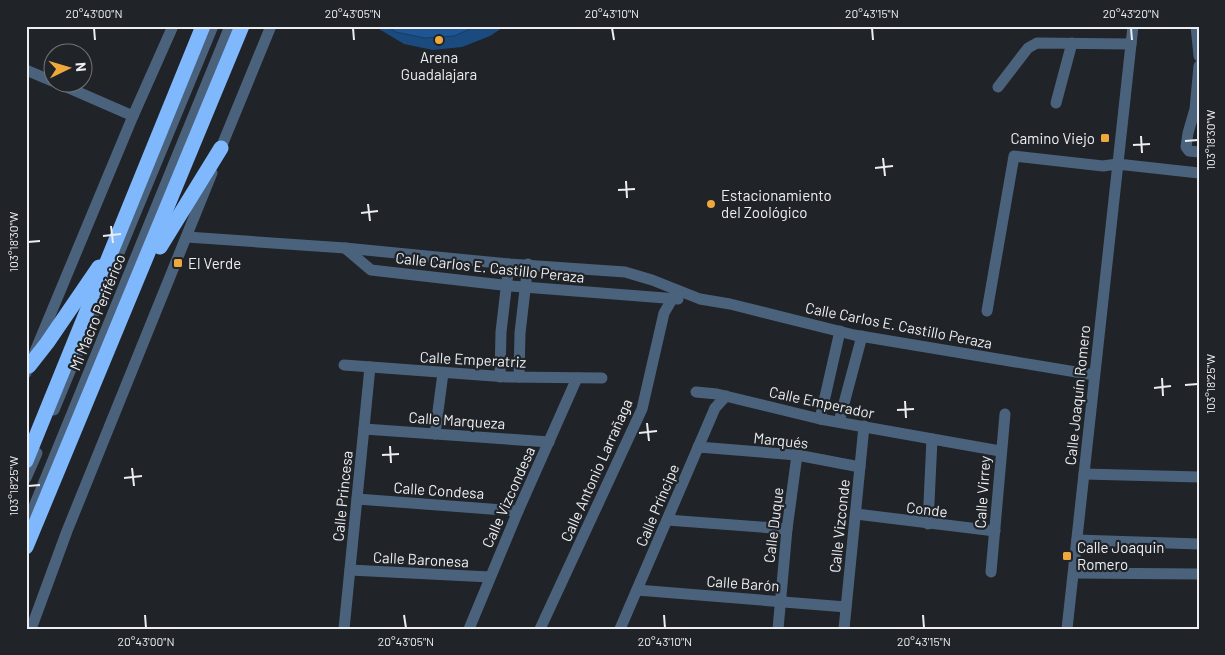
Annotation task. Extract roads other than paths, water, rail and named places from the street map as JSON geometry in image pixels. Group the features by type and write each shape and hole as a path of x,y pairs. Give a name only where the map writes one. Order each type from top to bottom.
{"highway":[{"path":"191,52 196,26"},
{"path":"26,461 203,26"},
{"path":"137,284 242,26"},
{"path":"26,548 122,313 137,284 221,148"},
{"path":"27,368 116,241"}],"street":[{"path":"27,368 173,26"},
{"name":"Mi Macro Periférico","path":"26,478 213,26"},
{"name":"Mi Macro Periférico","path":"26,526 230,26"},
{"path":"31,629 67,531 271,26"},
{"name":"Calle Joaquín Romero","path":"1067,629 1133,26"},
{"path":"1196,26 1199,56"},
{"path":"1056,103 1072,43"},
{"path":"998,87 1032,44 1131,44"},
{"path":"1199,66 1196,108 1186,147 1189,152 1199,152"},
{"path":"26,70 42,77"},
{"path":"77,92 133,116"},
{"path":"987,312 1014,156 1103,166 1117,164 1199,173"},
{"name":"Calle Carlos E. Castillo Peraza","path":"187,237 345,248 509,264 625,272 652,280 674,295"},
{"name":"Calle Carlos E. Castillo Peraza","path":"345,248 371,270 506,286 674,295 730,304 862,336 1094,375"},
{"path":"500,377 501,332 509,264"},
{"path":"519,377 520,333 528,264"},
{"name":"Calle Antonio Larrañaga","path":"540,629 642,410 664,313 674,295"},
{"path":"820,419 840,331"},
{"path":"501,332 520,333"},
{"path":"839,422 862,336"},
{"path":"833,362 853,368"},
{"name":"Calle Emperatriz","path":"344,365 500,377 602,378"},
{"name":"Calle Princesa","path":"344,629 370,367"},
{"path":"435,434 443,373"},
{"name":"Calle Vizcondesa","path":"469,629 518,511 577,378"},
{"name":"Calle Emperador","path":"696,392 726,396 820,419 1000,450"},
{"name":"Calle Príncipe","path":"620,629 715,408 726,396"},
{"name":"Calle Virrey","path":"991,572 1000,450 1005,414"},
{"name":"Calle Vizconde","path":"844,629 864,426"},
{"name":"Calle Marqueza","path":"364,429 549,442"},
{"path":"928,524 932,438"},
{"name":"Marqués","path":"698,446 797,455 860,467"},
{"name":"Calle Duque","path":"778,629 787,530 797,455"},
{"path":"1084,474 1199,477"},
{"name":"Calle Condesa","path":"357,499 518,511"},
{"name":"Conde","path":"856,514 995,531"},
{"path":"667,520 787,530"},
{"path":"1077,540 1199,544"},
{"name":"Calle Baronesa","path":"350,570 490,577"},
{"path":"1074,572 1199,574"},
{"name":"Calle Barón","path":"637,590 780,600 846,607"}],"place":[{"name":"Arena Guadalajara","path":"439,40"},
{"name":"Camino Viejo","path":"1105,138"},
{"name":"Estacionamiento del Zoológico","path":"711,204"},
{"name":"El Verde","path":"178,263"},
{"name":"Calle Joaquin Romero","path":"1067,556"}]}
